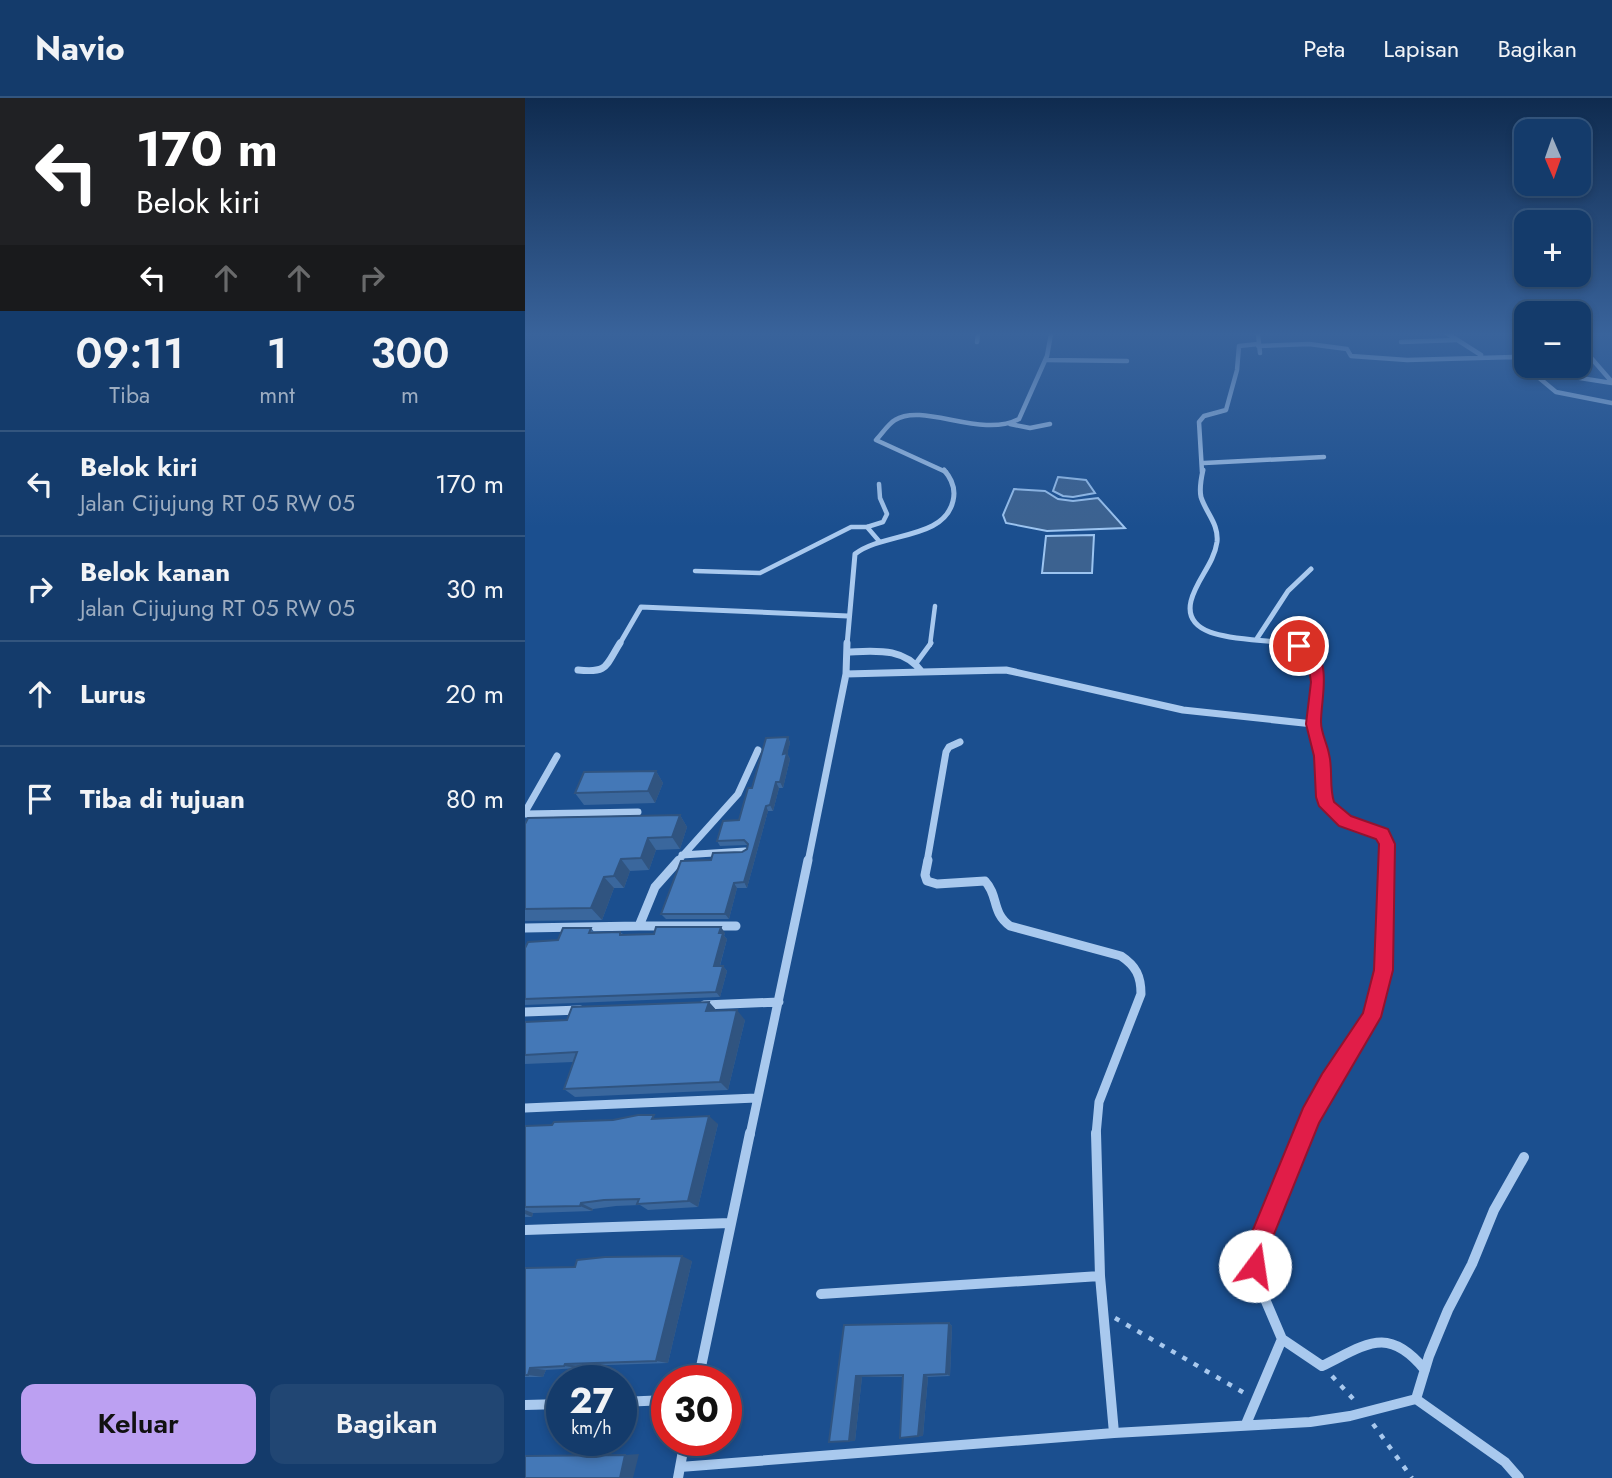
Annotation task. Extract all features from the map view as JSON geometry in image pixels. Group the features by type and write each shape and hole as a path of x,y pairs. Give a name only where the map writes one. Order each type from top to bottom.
{"street":[{"path":"1009,424 1021,417 1027,398"},
{"path":"1229,398 1226,410 1204,416 1199,422 1204,463 1201,496 1218,531 1217,542 1191,600 1188,617 1192,624 1202,630 1299,646 1312,658 1318,682 1313,724 1324,766 1324,797 1327,806 1345,821 1382,834 1387,844 1384,970 1371,1017 1329,1081 1311,1116 1257,1249 1255,1266 1258,1286 1282,1339 1322,1366 1372,1344 1396,1344 1408,1350 1425,1370"},
{"path":"1589,398 1612,403"},
{"path":"701,1365 846,674 848,616 855,554 863,547 879,541 938,523 951,513 953,506 954,489 950,475 878,442 878,436 894,420 915,414 983,425 1009,424 1030,428 1050,424"},
{"path":"1204,463 1324,457"},
{"path":"1257,640 1288,591 1311,569"},
{"path":"578,670 603,670 641,607 848,616"},
{"path":"847,652 899,652 917,662 922,672"},
{"path":"846,674 1006,670 1183,710 1313,724"},
{"path":"960,742 949,747 946,752 925,875 927,881 937,884 985,881 992,889 996,914 1010,926 1121,956 1135,964 1141,978 1141,994 1099,1102 1096,1125 1102,1310 1115,1433"},
{"path":"639,926 655,887 738,794 758,750"},
{"path":"557,756 525,813 638,812"},
{"path":"681,855 745,851"},
{"path":"525,928 736,926"},
{"path":"699,1005 779,1002"},
{"path":"525,1013 592,1010"},
{"path":"525,1108 756,1098"},
{"path":"1416,1399 1448,1310 1472,1264 1494,1210 1524,1157"},
{"path":"525,1230 730,1223"},
{"path":"821,1294 1100,1276"},
{"path":"1246,1424 1282,1339"},
{"path":"679,1473 1115,1433 1310,1422 1350,1416 1416,1399 1505,1462 1519,1478"},
{"path":"525,1405 546,1404"}],"lane":[{"path":"695,572 760,573 851,527 867,527 886,518 879,484"},
{"path":"867,527 879,541"},
{"path":"917,662 929,647 935,606"}],"path":[{"path":"1102,1310 1258,1401"}],"water":[{"path":"1058,477 1086,480 1095,493 1063,496 1053,491"},
{"path":"1014,489 1045,491 1058,499 1073,501 1098,498 1125,528 1047,531 1006,523 1003,515"},
{"path":"1094,535 1092,573 1042,573 1046,536"}],"building":[{"path":"788,737 780,782 776,782 770,805 766,806 744,882 734,883 725,914 661,914 681,861 711,860 713,853 742,852 747,849 748,844 744,840 717,841 723,821 739,820 748,788 752,788 766,738"},
{"path":"656,771 648,791 575,793 584,772"},
{"path":"680,815 672,837 648,838 641,858 621,859 614,876 604,877 591,908 525,909 525,824 528,818"},
{"path":"656,927 721,927 719,933 723,933 714,966 723,966 716,992 525,999 525,948 528,942 558,940 563,928 591,928 589,933 620,932 620,935 654,934"},
{"path":"709,1002 706,1011 737,1010 720,1082 564,1089 577,1052 525,1055 525,1022 567,1020 572,1007"},
{"path":"654,1115 652,1119 709,1116 688,1201 637,1204 639,1199 604,1200 581,1203 580,1206 525,1207 525,1126 613,1120"},
{"path":"682,1256 656,1361 546,1365 530,1368 528,1375 525,1375 525,1268 575,1267 577,1260"},
{"path":"949,1323 946,1374 924,1375 918,1436 900,1438 903,1375 856,1376 849,1441 829,1442 844,1325"},
{"path":"525,1456 625,1456 620,1478 525,1478"}],"route":[{"path":"1255,1266 1257,1249 1311,1116 1329,1081 1371,1017 1384,970 1387,844 1382,834 1345,821 1327,806 1324,797 1324,766 1313,724 1318,682 1316,669 1312,658 1299,646"}]}
